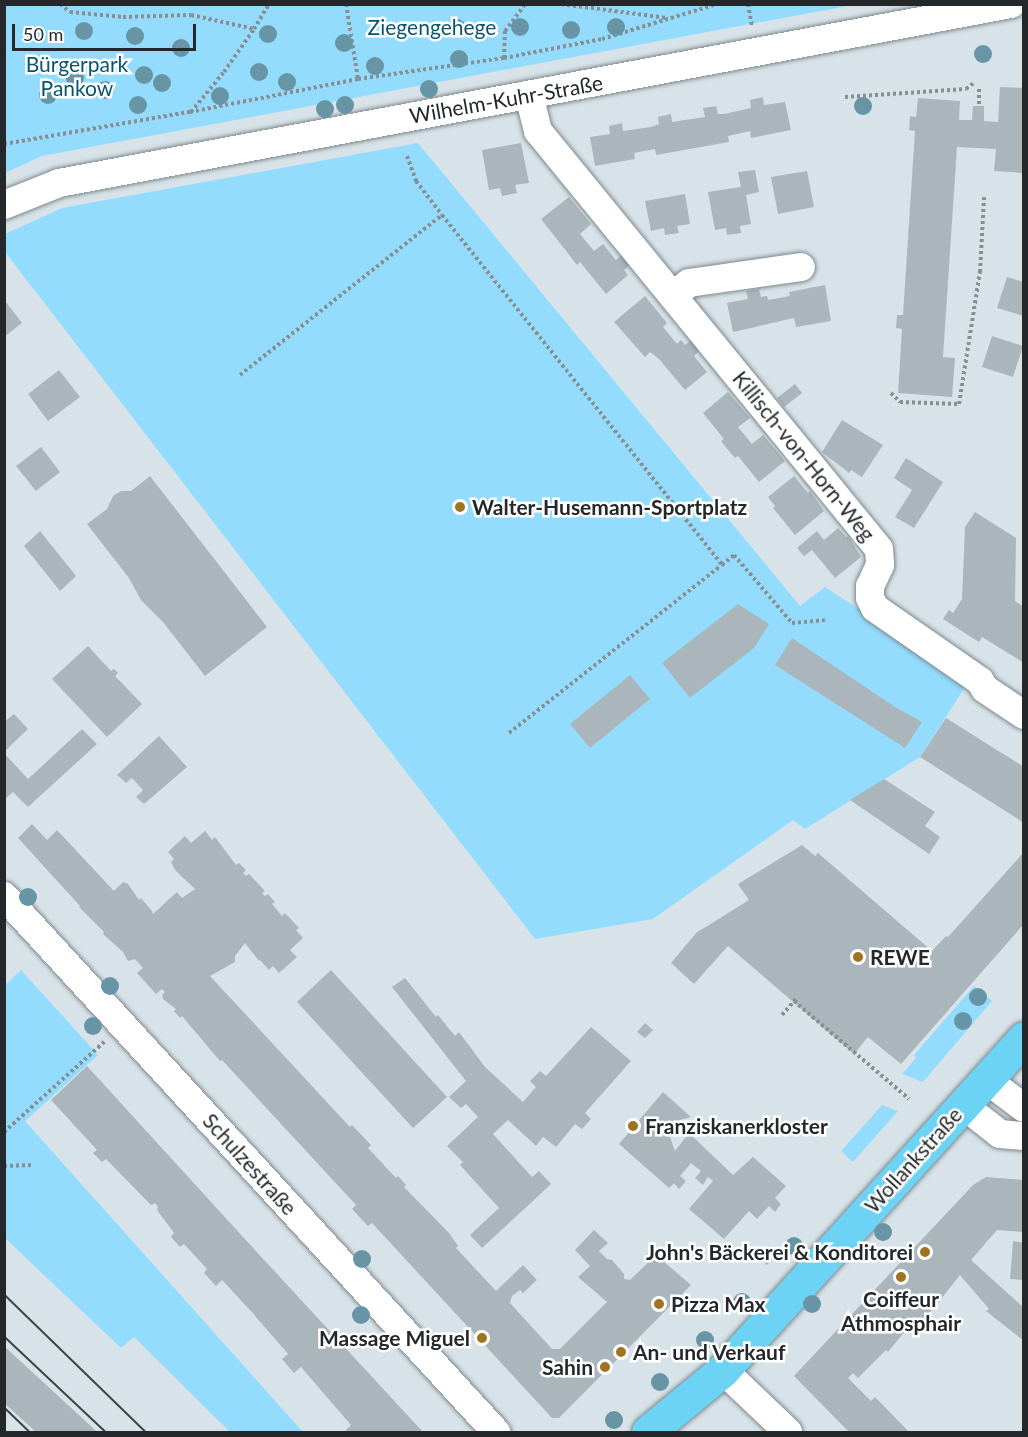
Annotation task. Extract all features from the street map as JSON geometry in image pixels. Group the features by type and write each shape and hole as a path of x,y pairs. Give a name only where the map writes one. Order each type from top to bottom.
{"main road":[{"name":"Wollankstraße","path":"648,1432 723,1370 1023,1038"}],"street":[{"name":"Wilhelm-Kuhr-Straße","path":"4,205 59,183 835,40 1011,4"},
{"name":"Killisch-von-Horn-Weg","path":"529,95 538,131 879,549 880,565 870,586 870,598 875,608 1023,715"},
{"path":"674,295 689,283 801,267"},
{"name":"Schulzestraße","path":"4,896 496,1432"},
{"path":"987,1080 1023,1108"},
{"path":"963,1105 1000,1134 1023,1136"},
{"path":"723,1370 788,1432"}],"path":[{"path":"60,4 70,12 123,17 191,15 254,29"},
{"path":"190,112 224,72 269,4"},
{"path":"346,4 358,79"},
{"path":"504,58 505,31 525,4"},
{"path":"561,4 671,18"},
{"path":"4,144 190,112 358,79 504,58 602,39 717,4"},
{"path":"845,97 966,89 975,81"},
{"path":"979,89 979,106"},
{"path":"407,156 416,181 442,215 722,565"},
{"path":"891,393 900,402 959,404 980,272 984,197"},
{"path":"240,375 442,215"},
{"path":"509,733 734,555 792,623 825,620"},
{"path":"782,1015 795,1000 909,1099"},
{"path":"4,1132 123,1026"},
{"path":"4,1166 33,1165"}],"green space":[{"name":"Bürgerpark Pankow","path":"4,5 853,5 42,156 5,173"},
{"name":"Walter-Husemann-Sportplatz","path":"418,143 800,606 825,587 969,681 920,757 805,829 793,820 653,919 535,939 5,252 5,234 62,208"},
{"path":"21,970 98,1055 25,1121 303,1432 230,1432 134,1337 121,1348 5,1238 5,985"},
{"path":"974,986 992,1001 923,1082 902,1074 916,1058 914,1055"},
{"path":"882,1105 898,1111 853,1162 841,1151"}],"building":[{"path":"1000,87 1024,88 1024,173 994,171 996,149 957,147 943,357 955,358 952,397 898,393 902,329 896,328 897,315 903,315 915,131 909,130 910,116 916,117 918,98 960,101 959,120 972,120 973,106 984,106 984,121 998,122"},
{"path":"763,97 764,105 785,102 791,130 751,138 750,131 728,136 729,142 656,155 655,149 634,153 635,159 595,166 590,137 610,134 609,126 622,123 623,131 651,127 659,124 658,117 671,114 672,122 705,117 703,108 716,106 718,114 724,114 751,108 750,100"},
{"path":"521,143 529,183 515,185 517,193 502,196 500,188 489,190 482,150"},
{"path":"755,170 759,192 746,195 751,224 740,226 741,233 727,235 726,228 715,230 708,192 741,187 738,172"},
{"path":"807,171 814,207 778,214 771,177"},
{"path":"685,194 690,224 677,226 679,233 665,235 664,228 651,231 645,201"},
{"path":"569,197 591,224 580,234 594,251 603,244 616,260 622,255 630,265 624,270 628,275 606,294 580,262 577,265 541,219"},
{"path":"1007,277 1024,282 1024,316 997,308"},
{"path":"825,285 831,321 796,327 794,318 733,332 727,303 748,299 746,291 759,289 761,297 767,296 768,300 790,296 789,292"},
{"path":"645,296 667,323 663,327 677,344 681,340 685,345 692,340 700,350 694,356 707,372 685,390 659,359 650,352 645,357 614,322"},
{"path":"6,302 22,323 4,337 4,304"},
{"path":"992,336 1023,346 1013,377 982,367"},
{"path":"59,370 80,397 48,421 28,394"},
{"path":"795,384 802,393 784,407 777,398"},
{"path":"728,392 750,418 738,427 752,444 763,435 785,461 759,482 738,456 735,458 728,450 721,441 724,439 703,413"},
{"path":"842,420 883,445 862,477 851,470 849,473 822,452"},
{"path":"41,447 60,472 36,491 16,466"},
{"path":"906,458 943,482 914,528 895,517 912,490 894,478"},
{"path":"150,476 267,627 205,676 163,622 141,600 129,578 87,524 107,509 113,496 121,491 131,491"},
{"path":"794,476 808,493 810,491 824,511 795,535 773,508 775,506 768,497"},
{"path":"975,512 1016,538 1015,601 1024,607 1024,663 982,637 979,642 943,619 949,610 953,613 962,599 965,527"},
{"path":"838,528 846,537 848,536 861,557 835,578 812,550 804,556 797,548 817,531 824,540"},
{"path":"40,531 76,576 60,591 24,546"},
{"path":"738,604 769,624 754,648 690,698 662,663"},
{"path":"792,638 895,707 922,722 905,748 775,665"},
{"path":"88,646 111,671 114,669 118,673 115,676 142,704 107,737 52,679"},
{"path":"630,675 650,699 590,748 570,724"},
{"path":"14,714 28,729 4,752 4,722"},
{"path":"946,718 1024,767 1024,825 920,757"},
{"path":"82,729 97,744 28,807 13,792 4,800 4,753 28,779"},
{"path":"159,736 187,767 144,804 136,797 143,790 132,778 126,783 117,775"},
{"path":"884,779 935,812 925,826 940,837 929,854 850,800"},
{"path":"32,824 47,840 57,830 114,891 123,882 128,884 153,914 177,892 182,898 195,889 175,870 171,862 174,859 168,852 185,836 191,843 205,831 212,840 215,837 236,865 239,863 246,870 243,873 246,876 249,874 265,891 262,893 265,896 268,894 275,902 272,904 282,916 285,913 299,928 296,930 303,938 290,950 297,957 279,973 273,966 269,970 245,943 235,956 235,962 210,976 350,1127 352,1125 371,1145 368,1148 396,1178 398,1176 406,1185 404,1187 449,1233 458,1246 456,1248 496,1291 523,1265 537,1280 523,1293 520,1290 512,1296 510,1303 552,1349 560,1349 607,1302 578,1277 590,1266 575,1250 594,1230 608,1243 599,1251 607,1259 612,1260 624,1274 624,1279 630,1280 656,1255 691,1285 559,1418 552,1418 372,1223 368,1226 352,1209 356,1205 222,1060 220,1061 182,1016 180,1018 174,1011 176,1009 163,999 162,995 165,992 162,989 156,994 137,973 143,968 135,959 128,961 123,952 103,934 104,932 18,838"},
{"name":"REWE","path":"802,845 815,856 818,853 932,951 946,936 948,937 1024,852 1024,924 901,1064 868,1037 854,1054 728,946 694,984 671,963 696,933 749,900 738,884"},
{"path":"331,970 447,1097 413,1128 297,1002"},
{"path":"405,978 436,1017 438,1015 455,1036 459,1032 485,1067 523,1102 536,1087 530,1081 540,1071 546,1076 591,1027 631,1061 585,1113 591,1119 582,1129 575,1124 556,1147 543,1137 536,1146 508,1120 493,1134 532,1177 539,1171 551,1184 482,1248 470,1235 499,1208 460,1165 463,1162 447,1146 478,1117 466,1104 461,1108 449,1097 466,1081 392,987"},
{"path":"645,1023 653,1030 645,1038 637,1032"},
{"path":"87,1066 423,1432 348,1432 346,1430 351,1425 301,1367 294,1373 282,1359 288,1354 249,1309 222,1280 216,1286 204,1273 207,1269 184,1244 180,1247 171,1237 174,1233 157,1210 155,1203 151,1205 106,1159 102,1162 93,1153 97,1150 51,1100"},
{"path":"663,1092 691,1117 676,1121 661,1135 670,1137 675,1151 689,1133 733,1175 753,1157 786,1186 775,1198 781,1204 775,1212 769,1206 757,1219 749,1211 724,1239 689,1209 713,1181 708,1177 703,1185 695,1178 701,1171 691,1163 680,1176 686,1181 679,1189 674,1183 669,1188 619,1144"},
{"path":"986,1177 1024,1180 1024,1232 997,1230 971,1260 1024,1308 1024,1341 986,1311 989,1309 960,1275 933,1309 922,1320 919,1318 911,1327 910,1325 888,1352 886,1350 858,1378 853,1373 848,1378 871,1401 875,1397 909,1432 849,1432 794,1376 973,1185"},
{"path":"1013,1241 1024,1243 1024,1280 1010,1279"},
{"path":"774,1248 779,1252 767,1265 762,1261"},
{"path":"4,1346 97,1432 36,1432 4,1403"}],"tram line":[{"path":"4,1294 146,1432"},
{"path":"4,1336 106,1432"},
{"path":"4,1407 30,1432"}],"place":[{"name":"Walter-Husemann-Sportplatz","path":"460,507"},
{"name":"REWE","path":"858,957"},
{"name":"Franziskanerkloster","path":"633,1126"},
{"name":"John's Bäckerei & Konditorei","path":"925,1252"},
{"name":"Coiffeur Athmosphair","path":"901,1277"},
{"name":"Pizza Max","path":"659,1304"},
{"name":"Massage Miguel","path":"482,1338"},
{"name":"An- und Verkauf","path":"621,1352"},
{"name":"Sahin","path":"605,1367"}],"park label":[{"name":"Ziegengehege","path":"432,27"}]}
